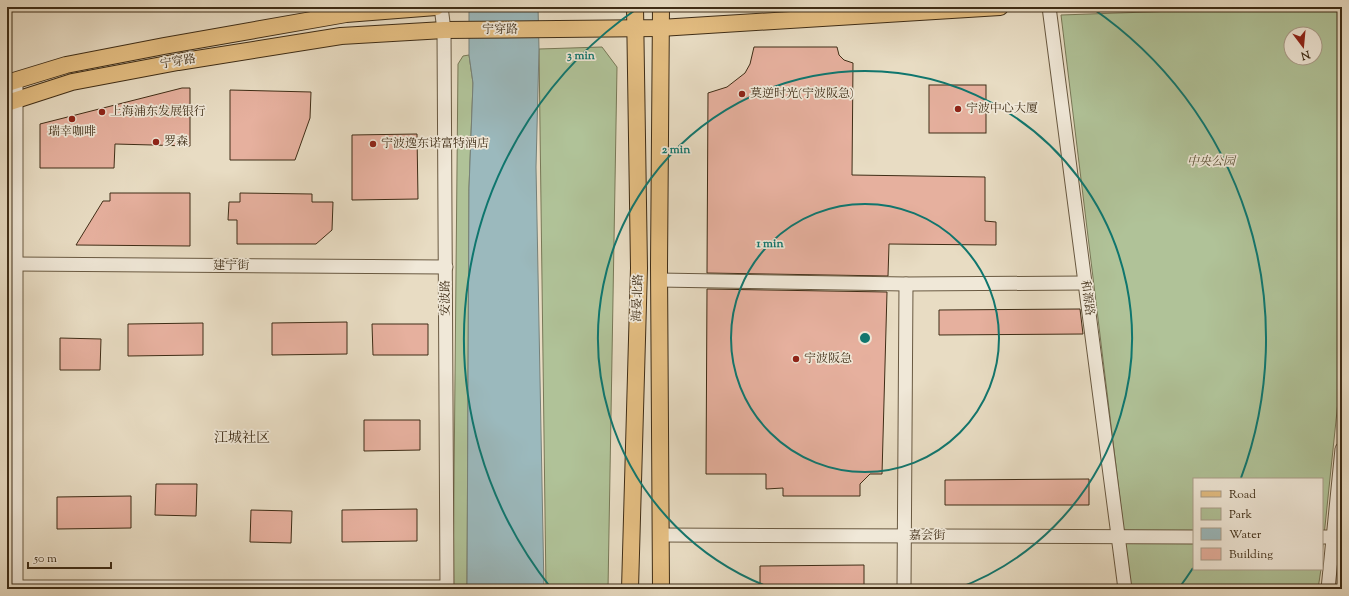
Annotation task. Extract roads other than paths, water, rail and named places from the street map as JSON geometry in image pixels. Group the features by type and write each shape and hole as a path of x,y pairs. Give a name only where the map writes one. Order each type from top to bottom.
{"main road":[{"name":"宁穿路","path":"12,82 66,66 179,43 346,14 436,7"},
{"name":"海晏北路","path":"630,589 639,268 635,7"},
{"name":"海晏北路","path":"661,7 659,280 661,589"},
{"name":"宁穿路","path":"11,102 72,82 186,61 341,36 444,30 660,28 1000,7"}],"street":[{"name":"安波路","path":"441,7 444,30 447,588"},
{"name":"和源路","path":"1049,7 1125,589"},
{"path":"12,82 11,102 16,264 11,385 13,588 447,588"},
{"name":"建宁街","path":"16,264 446,267"},
{"path":"659,280 906,284 1085,283"},
{"path":"904,589 906,284"},
{"path":"1328,589 1342,449"},
{"name":"嘉会街","path":"661,535 1193,536"}],"water":[{"path":"469,7 538,7 539,49 536,167 544,589 467,589 469,188 473,83 469,55"}],"place":[{"name":"莫逆时光(宁波阪急)","path":"742,94"},
{"name":"宁波中心大厦","path":"958,109"},
{"name":"上海浦东发展银行","path":"102,112"},
{"name":"瑞幸咖啡","path":"72,119"},
{"name":"罗森","path":"156,142"},
{"name":"宁波逸东诺富特酒店","path":"373,144"},
{"name":"宁波阪急","path":"796,359"}],"district":[{"name":"江城社区","path":"242,439"}],"park label":[{"name":"中央公园","path":"1211,162"}]}
